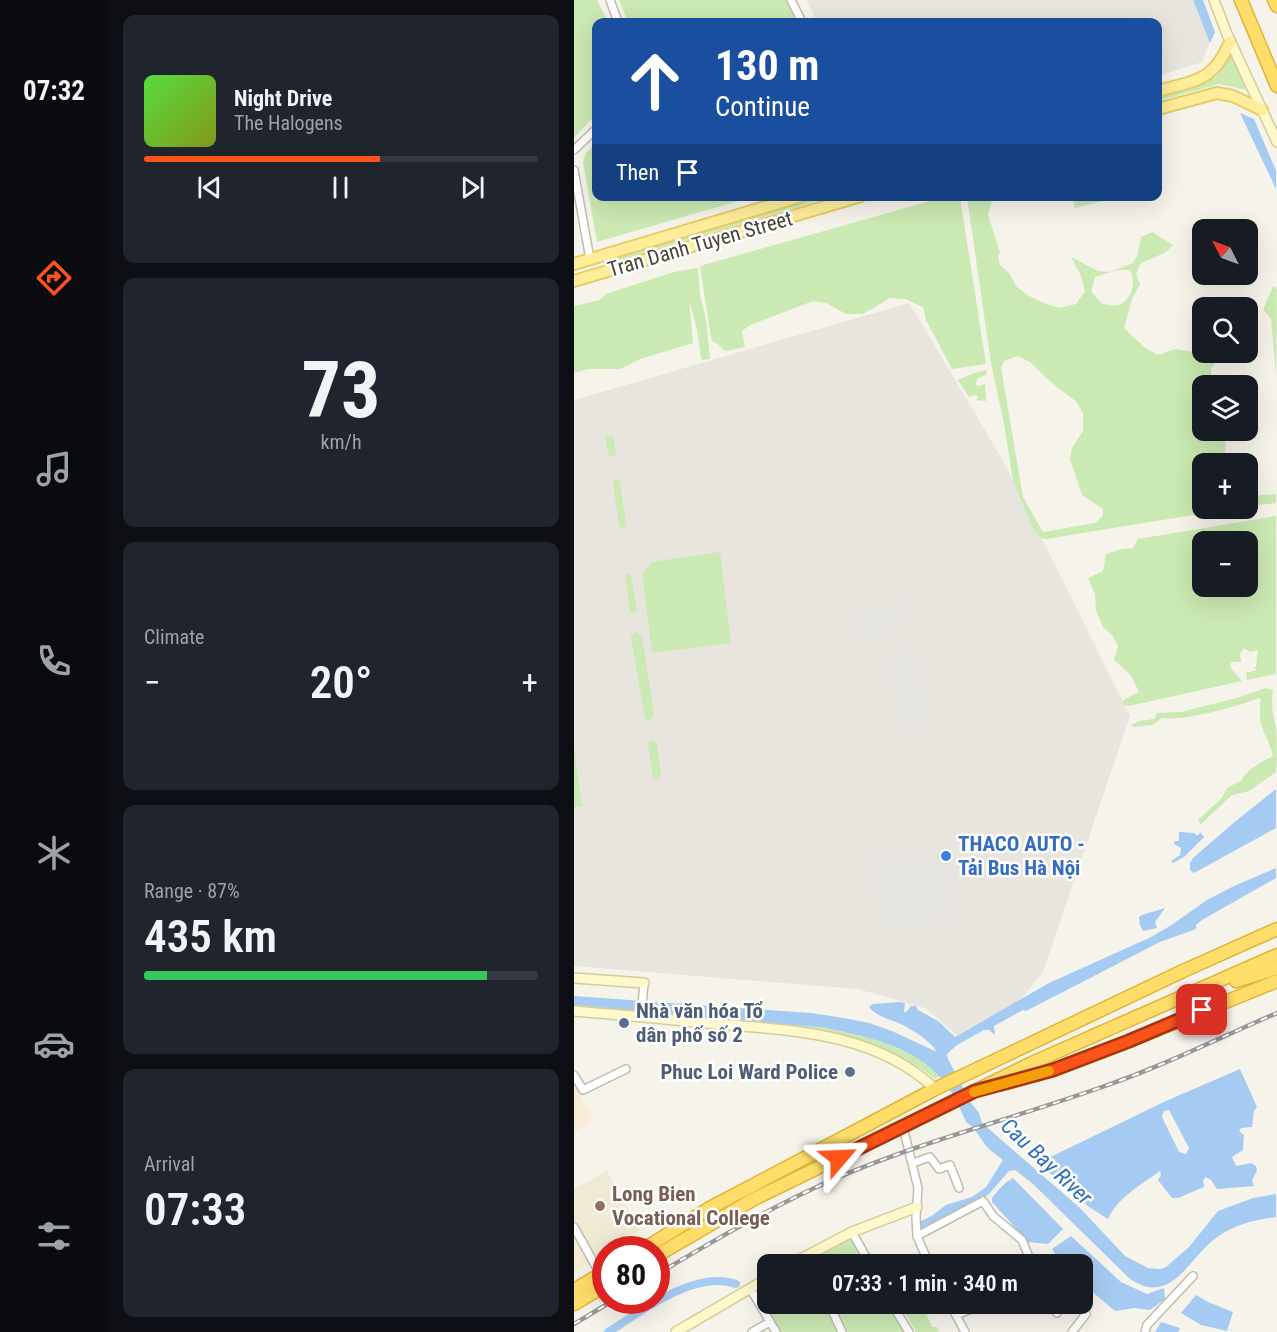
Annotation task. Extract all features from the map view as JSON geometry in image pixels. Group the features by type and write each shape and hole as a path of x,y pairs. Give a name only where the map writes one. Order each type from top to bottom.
{"highway":[{"path":"1240,0 1276,86"},
{"path":"1274,0 1276,6"},
{"path":"665,1236 708,1209 936,1088 1276,929"},
{"path":"670,1248 754,1199 1034,1062 1276,955"},
{"path":"1181,998 1276,968"},
{"path":"975,1091 1053,1070 1276,981"},
{"path":"574,1290 592,1282"},
{"path":"574,1304 592,1288"}],"main road":[{"path":"1162,90 1209,74 1220,64 1230,42"},
{"path":"1162,108 1217,93 1233,96 1262,110"},
{"name":"Tran Danh Tuyen Street","path":"582,262 780,201"},
{"name":"Tran Danh Tuyen Street","path":"574,281 844,201"},
{"path":"582,262 585,278"}],"street":[{"path":"610,0 617,18"},
{"path":"791,0 800,18"},
{"path":"1213,0 1276,142"},
{"path":"574,150 592,133"},
{"path":"574,170 582,262"},
{"path":"574,978 644,983 641,1017"},
{"path":"574,1011 786,1030 840,1039 898,1061 936,1088"},
{"path":"574,1075 583,1090 626,1069"},
{"path":"903,1127 918,1188 918,1236 925,1254"},
{"path":"913,1163 930,1157 939,1169 950,1165 959,1188"},
{"path":"918,1236 983,1201 993,1216 1022,1239 1028,1254"},
{"path":"818,1254 852,1232 917,1207"},
{"path":"574,1227 592,1257"},
{"path":"852,1232 864,1254"},
{"path":"1146,1332 1147,1325 1193,1276"},
{"path":"676,1332 757,1284"},
{"path":"750,1288 776,1332"},
{"path":"834,1314 842,1332"},
{"path":"898,1314 909,1332"},
{"path":"1072,1332 1086,1314"},
{"path":"956,1315 965,1332"},
{"path":"752,1332 770,1322"}],"shaded area":[{"path":"807,0 1193,0 1210,42 1202,62 1162,75 1162,18 815,18"},
{"path":"909,303 1001,457 1130,716 1043,972 1020,1000 957,1035 925,1008 858,989 574,966 574,400"},
{"path":"914,602 916,612 896,615 899,635 855,641 851,612"},
{"path":"918,649 930,724 899,729 888,654"},
{"path":"950,847 958,921 880,931 871,857"},
{"path":"574,1084 594,1121 574,1132"},
{"name":"Long Bien Vocational College","path":"607,1171 640,1230 630,1236 592,1236 592,1255 574,1222 574,1189"},
{"path":"574,1232 591,1262 574,1272"}],"green space":[{"path":"574,0 597,0 606,18 592,18 592,118 574,138"},
{"path":"619,0 786,0 795,18 626,18"},
{"path":"1231,52 1246,90 1219,84 1162,100 1162,95 1215,78"},
{"path":"592,146 592,201 738,201 597,242 583,162 586,153"},
{"path":"804,201 818,201 616,261 615,258"},
{"path":"930,201 961,201 986,364 952,369 926,320 923,307 905,299 890,298 863,314 846,314 826,303 813,301 750,325 742,331 745,347 725,351 713,342 711,337 700,266"},
{"path":"968,201 992,201 988,215 1000,252 998,256 1000,265 1009,273 1017,287 1029,296 1059,308 1076,304 1085,291 1081,276 1071,257 1098,271 1110,272 1133,263 1141,237 1152,232 1173,245 1166,252 1140,264 1136,274 1140,284 1132,299 1124,328 1145,348 1158,355 1176,349 1192,352 1192,363 1215,363 1211,369 1212,375 1192,375 1192,441 1226,441 1225,453 1192,453 1192,515 1046,539 1041,538 1034,531 1013,481 991,363","holes":["1118,270 1129,270 1132,288 1128,298 1119,305 1101,303 1091,291 1095,277","1018,356 1030,362 1054,385 1077,402 1083,414 1083,431 1072,448 1070,459 1082,495 1103,509 1103,516 1095,523 1043,532 1023,497 1001,368 1004,361"]},
{"path":"1073,201 1103,201 1075,208"},
{"path":"698,268 710,359 701,358 697,329 689,300 693,343 640,359 620,369 589,369 574,373 574,306 600,300 606,294 674,272"},
{"path":"1273,286 1277,291 1276,375 1271,318 1263,310"},
{"path":"987,370 986,375 978,378 976,383 977,386 985,384 986,401 976,400 978,397 976,395 969,397 958,380"},
{"path":"613,437 616,454 612,457 609,456 605,438"},
{"path":"616,478 620,482 626,525 622,528 619,526 613,483"},
{"path":"1276,494 1276,503 1258,505 1258,495"},
{"path":"1276,516 1276,674 1247,680 1246,672 1256,670 1254,667 1256,667 1258,650 1250,652 1244,648 1240,653 1241,662 1231,662 1230,667 1242,681 1129,706 1124,705 1122,702 1125,699 1139,692 1131,675 1114,660 1118,646 1112,635 1103,627 1096,611 1095,594 1088,578 1103,571 1106,554 1133,548 1138,539"},
{"path":"720,552 731,643 652,653 642,574 651,562"},
{"path":"629,573 637,611 634,614 630,610 625,577"},
{"path":"635,631 642,636 654,714 648,721 645,717 631,637"},
{"path":"1265,688 1273,690 1272,705 1277,739 1276,772 1249,791 1232,795 1201,824 1199,819 1222,798 1227,788 1242,780 1251,769 1273,756 1261,723 1261,699 1197,715 1162,718 1152,725 1133,727 1131,725 1139,721 1154,719 1157,713 1181,712 1237,698"},
{"path":"653,740 657,743 661,776 658,780 653,778 648,743"},
{"path":"574,748 582,806 574,807"},
{"path":"574,1005 826,1028 887,1044 915,1057 940,1076 935,1079 897,1055 855,1040 574,1009"},
{"path":"852,1232 865,1254 810,1254"},
{"path":"757,1284 757,1300 750,1288"},
{"path":"765,1314 899,1314 909,1332 776,1332"},
{"path":"906,1314 926,1314 932,1327 937,1327 939,1332 916,1332"}],"water":[{"path":"1193,0 1203,0 1215,32 1210,43"},
{"path":"1240,113 1254,119 1276,171 1276,189"},
{"path":"1276,789 1276,828 1194,873 1190,870 1193,858"},
{"path":"1179,832 1194,833 1198,836 1200,832 1204,837 1184,857 1173,863 1171,861 1180,855 1181,848 1174,844 1175,841 1179,841"},
{"path":"1276,868 1276,878 1202,920 1196,925 1196,929 1160,942 1026,1011 1023,1010 994,1026 995,1035 989,1030 984,1030 957,1045 947,1054 971,1103 979,1113 982,1123 1080,1208 1125,1256 1148,1268 1166,1267 1189,1247 1218,1211 1253,1198 1276,1194 1276,1217 1244,1224 1223,1233 1206,1247 1178,1277 1168,1284 1157,1287 1145,1286 1130,1279 1033,1184 1015,1170 1009,1171 989,1194 979,1201 921,1229 921,1221 946,1205 972,1197 986,1187 1003,1160 988,1148 966,1122 954,1096 942,1079 926,1064 900,1049 870,1038 826,1028 574,1005 574,996 811,1013 869,1023 937,1052 918,1034 880,1016 869,1007 873,1004 900,1002 905,1003 904,1012 906,1012 911,1006 916,1006 918,1010 938,1021 955,1037 1049,983 1149,938 1207,900"},
{"path":"1165,908 1155,922 1157,928 1143,931 1139,917"},
{"name":"Cau Bay River","path":"1240,1069 1257,1107 1254,1111 1252,1127 1241,1128 1239,1131 1244,1135 1243,1150 1232,1157 1236,1166 1251,1163 1256,1166 1257,1170 1252,1181 1254,1186 1217,1189 1206,1177 1203,1180 1204,1187 1178,1198 1172,1198 1158,1180 1161,1175 1160,1171 1117,1204 1108,1219 1089,1207 1038,1163 1166,1101","holes":["1169,1110 1189,1148 1186,1154 1179,1152 1162,1117 1164,1111"]},
{"path":"1013,1178 1063,1229 1048,1244 1028,1242 992,1202 992,1198 999,1189"},
{"path":"1071,1236 1091,1254 1055,1254 1052,1249"},
{"path":"1093,1256 1121,1282 1147,1294 1164,1288 1165,1299 1150,1310 1135,1308 1115,1311 1093,1292"},
{"path":"1196,1295 1233,1312 1227,1331 1201,1325 1181,1313"},
{"path":"1161,1322 1180,1328 1178,1332 1155,1332"}],"waterway":[{"path":"608,1332 652,1304 686,1287 703,1282 720,1281 736,1284"}],"railway":[{"path":"670,1267 809,1190 865,1166 1124,1079 1277,1013"},
{"path":"574,1324 592,1313"}],"slow traffic":[{"path":"974,1092 1049,1071"}],"place":[{"name":"THACO AUTO - Tải Bus Hà Nội","path":"946,856"},
{"name":"Nhà văn hóa Tổ dân phố số 2","path":"624,1023"},
{"name":"Phuc Loi Ward Police","path":"850,1072"},
{"name":"Long Bien Vocational College","path":"600,1206"}],"route":[{"path":"839,1158 975,1091 1053,1070 1202,1010"}]}
